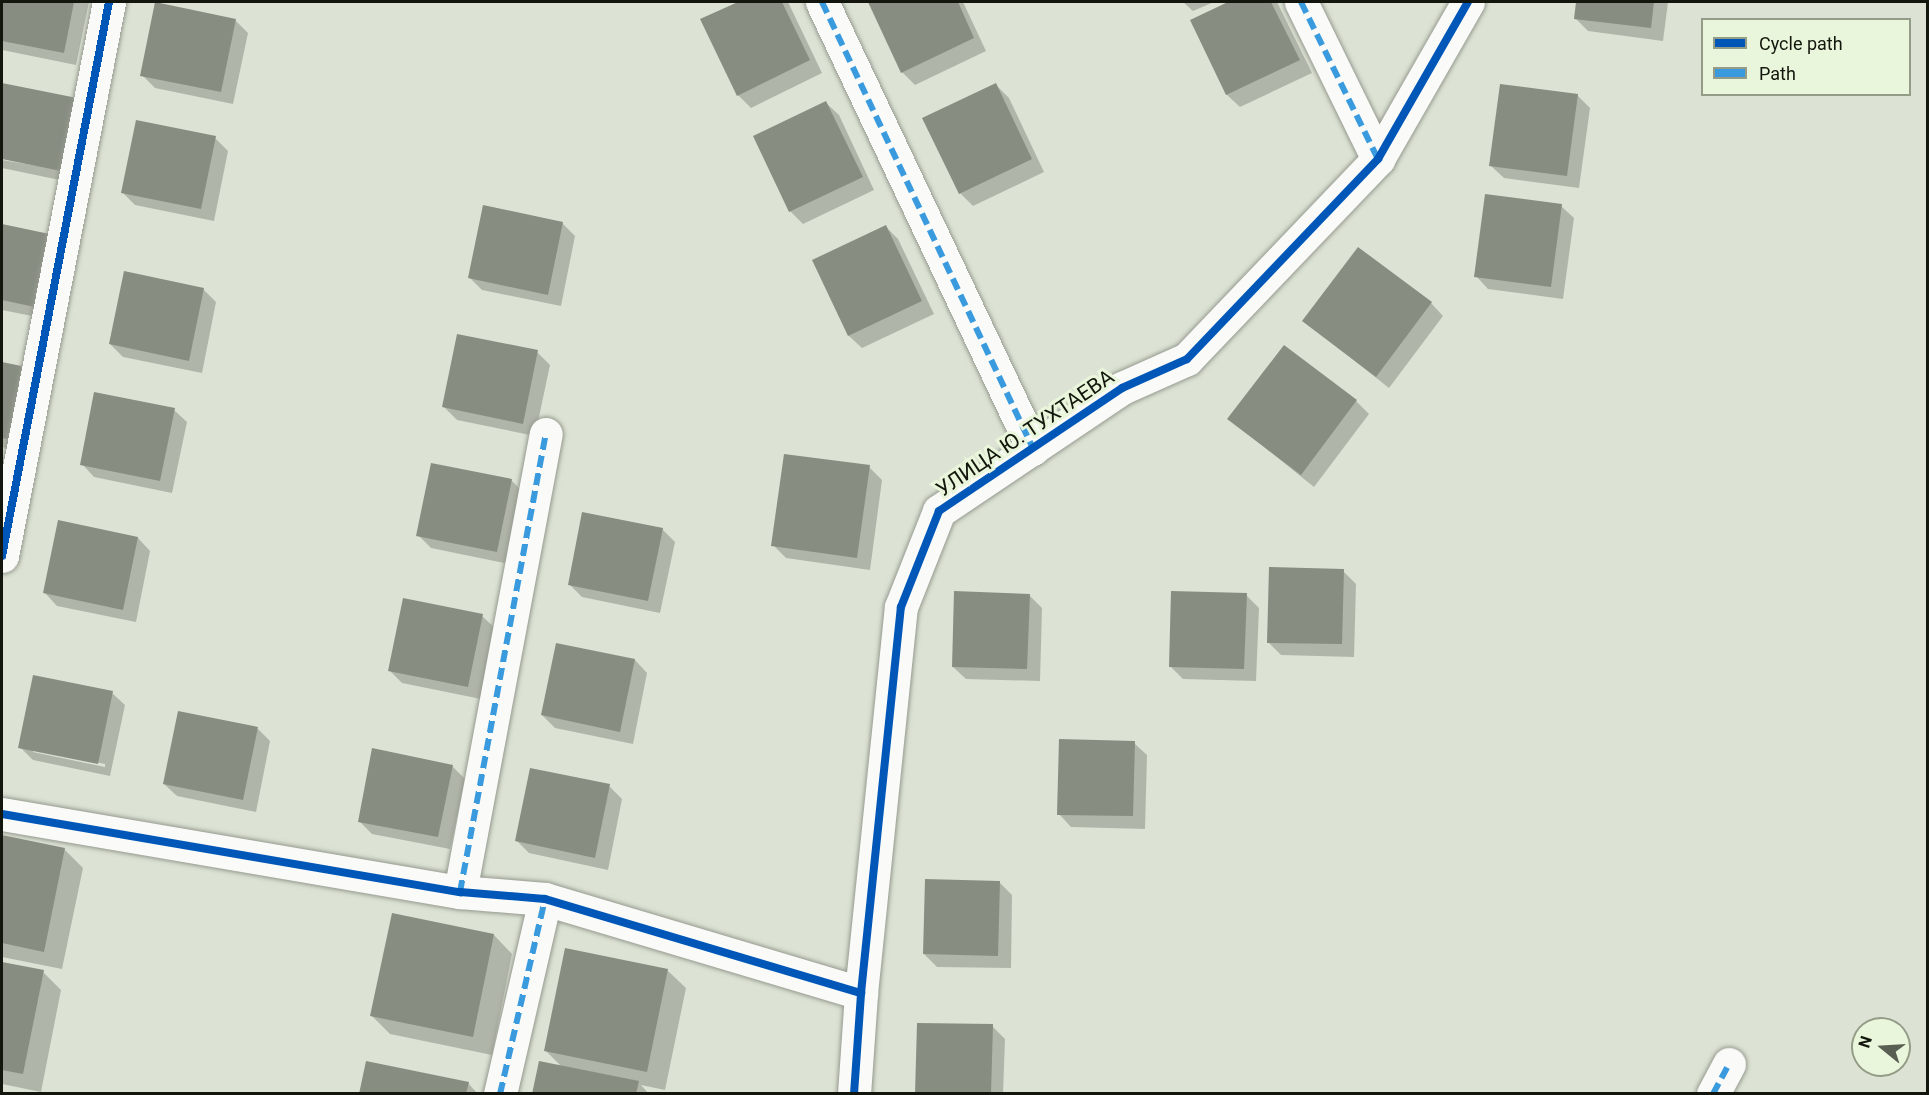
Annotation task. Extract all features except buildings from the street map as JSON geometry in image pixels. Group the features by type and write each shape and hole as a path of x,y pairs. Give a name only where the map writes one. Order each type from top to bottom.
{"street":[{"path":"2,556 109,2"},
{"name":"УЛИЦА Ю. ТУХТАЕВА","path":"822,2 1033,448"},
{"path":"1301,2 1378,159"},
{"name":"УЛИЦА Ю. ТУХТАЕВА","path":"854,1094 861,993 901,607 939,511 1122,388 1187,359 1378,159 1468,2"},
{"path":"460,892 546,434"},
{"path":"2,814 460,892 545,898 861,993"},
{"path":"500,1094 545,898"},
{"path":"1713,1094 1729,1064"}],"marked path":[{"path":"822,2 1033,449"},
{"path":"1301,2 1378,159"},
{"path":"460,892 546,434"},
{"path":"500,1094 545,899"},
{"path":"1713,1094 1729,1064"}],"cycle path":[{"path":"2,556 109,2"},
{"path":"854,1094 861,993 901,607 939,511 1122,388 1187,359 1378,159 1468,2"},
{"path":"2,814 460,892 545,899 861,993"}]}
